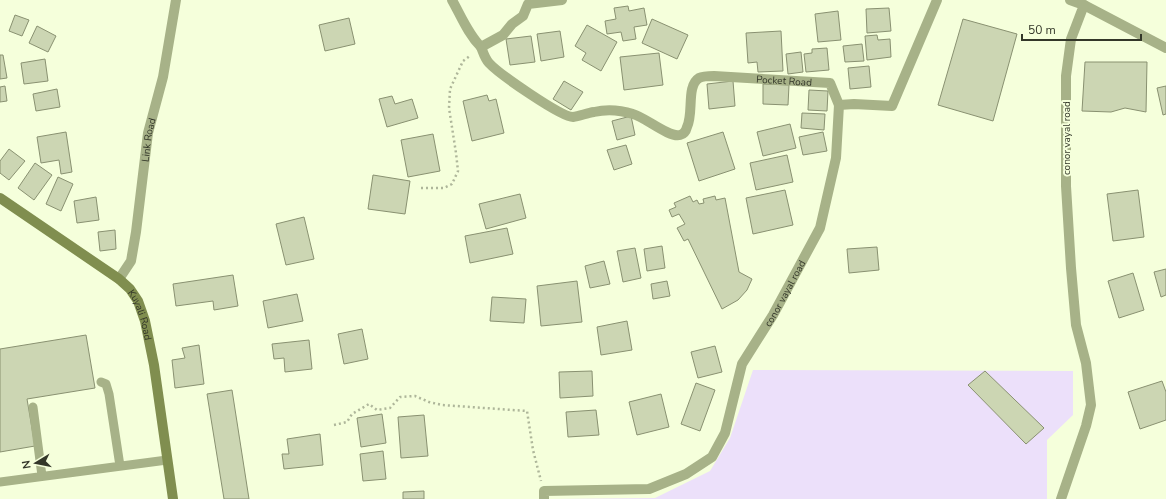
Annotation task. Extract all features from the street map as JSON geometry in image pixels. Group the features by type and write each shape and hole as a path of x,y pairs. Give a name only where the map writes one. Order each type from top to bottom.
{"main road":[{"name":"Kuyali Road","path":"0,198 119,279 130,289 138,301 146,321 154,365 173,499"}],"street":[{"name":"Link Road","path":"119,279 131,261 148,133 163,77 176,0"},
{"path":"452,0 476,42 481,47 503,35 512,24 523,16 528,4 562,0"},
{"path":"839,105 854,104 892,106 937,0"},
{"path":"1070,0 1084,5 1166,48"},
{"name":"conor vayal road","path":"1060,499 1086,426 1090,405 1086,363 1076,324 1066,186 1066,76 1071,39 1084,5"},
{"name":"Pocket Road","path":"481,47 488,63 513,83 550,107 572,117 612,110 635,114 672,135 679,136 685,133 690,120 692,86 701,77 714,76 830,83 839,105"},
{"name":"conor vayal road","path":"544,495 649,489 686,474 712,457 725,433 742,364 773,315 820,228 836,158 839,105"}],"lane":[{"path":"101,382 106,384 109,394 120,466"},
{"path":"33,407 42,476"},
{"path":"0,482 167,460"}],"path":[{"path":"421,188 444,188 452,184 458,170 449,108 450,88 463,60 481,47"},
{"path":"334,425 347,422 352,414 369,404 377,410 390,408 400,397 415,396 429,402 442,405 527,412 533,450 544,495"}],"shaded area":[{"path":"753,370 1073,371 1073,415 1047,440 1047,499 551,499 655,498 710,471 730,438"}],"building":[{"path":"628,6 629,11 644,8 647,25 634,27 636,39 623,41 621,32 607,34 605,21 616,19 614,8"},
{"path":"889,8 891,31 867,33 866,9"},
{"path":"838,11 841,40 818,42 815,14"},
{"path":"15,15 29,20 22,36 9,31"},
{"path":"349,18 355,44 325,51 319,25"},
{"path":"652,19 688,35 677,59 642,43"},
{"path":"963,19 1017,34 993,121 938,105"},
{"path":"587,25 617,42 601,71 582,60 586,53 575,46"},
{"path":"37,26 56,36 48,52 29,43"},
{"path":"560,31 564,57 541,61 537,34"},
{"path":"781,31 783,71 758,72 757,62 748,63 746,33"},
{"path":"877,35 878,40 890,39 891,57 867,60 865,36"},
{"path":"531,36 535,62 510,65 506,39"},
{"path":"862,44 864,61 845,62 843,46"},
{"path":"827,48 829,70 806,72 804,54 812,53 812,49"},
{"path":"801,52 803,72 788,74 786,54"},
{"path":"659,53 663,85 624,90 620,57"},
{"path":"0,55 3,55 7,78 0,79"},
{"path":"45,59 48,81 24,84 21,63"},
{"path":"1085,62 1147,62 1146,112 1125,108 1111,112 1082,111"},
{"path":"869,66 871,87 850,89 848,68"},
{"path":"564,81 583,92 571,110 553,99"},
{"path":"733,81 735,106 709,109 707,84"},
{"path":"763,84 789,85 788,105 763,104"},
{"path":"5,86 7,101 0,102 0,87"},
{"path":"1166,86 1166,114 1163,115 1157,88"},
{"path":"57,89 60,107 36,111 33,94"},
{"path":"809,90 828,91 827,111 808,110"},
{"path":"487,95 489,101 496,99 504,133 472,141 463,101"},
{"path":"392,96 395,104 412,99 418,118 387,127 379,99"},
{"path":"802,113 825,114 824,130 801,128"},
{"path":"631,116 635,135 617,140 612,121"},
{"path":"790,124 796,148 763,156 757,132"},
{"path":"66,132 72,172 61,174 59,160 41,163 37,137"},
{"path":"723,132 735,169 699,181 687,143"},
{"path":"823,132 827,151 803,155 799,137"},
{"path":"433,134 440,171 408,177 401,140"},
{"path":"626,145 632,164 614,170 607,150"},
{"path":"9,149 25,161 9,180 0,173 0,161"},
{"path":"787,155 793,182 756,190 750,163"},
{"path":"35,163 52,175 34,200 18,188"},
{"path":"373,175 410,181 405,214 368,209"},
{"path":"58,177 73,184 61,211 46,204"},
{"path":"785,190 793,225 753,234 746,198"},
{"path":"1138,190 1144,237 1113,241 1107,194"},
{"path":"520,194 526,218 486,229 479,204"},
{"path":"690,196 693,202 697,200 699,204 704,203 703,199 715,196 716,200 725,198 739,272 752,279 747,290 738,300 722,309 688,239 684,241 677,228 685,224 679,214 672,217 669,210 676,207 674,203"},
{"path":"96,197 99,220 77,223 74,201"},
{"path":"304,217 314,259 286,265 276,224"},
{"path":"507,228 513,254 470,263 465,236"},
{"path":"115,230 116,249 100,251 98,232"},
{"path":"662,246 665,268 647,271 644,249"},
{"path":"877,247 879,270 849,273 847,249"},
{"path":"635,248 641,278 623,282 617,251"},
{"path":"604,261 610,284 590,288 585,266"},
{"path":"1166,269 1166,295 1161,297 1154,272"},
{"path":"1133,273 1144,310 1119,318 1108,281"},
{"path":"233,275 238,306 214,310 213,301 176,306 173,284"},
{"path":"577,281 582,322 541,326 537,286"},
{"path":"667,281 670,296 653,299 651,284"},
{"path":"297,294 303,321 268,328 263,301"},
{"path":"492,297 526,299 524,323 490,321"},
{"path":"627,321 632,350 601,355 597,327"},
{"path":"362,329 368,359 344,364 338,334"},
{"path":"86,335 95,388 27,399 35,446 0,452 0,349"},
{"path":"309,340 312,369 285,372 284,358 274,359 272,344"},
{"path":"199,345 204,384 175,388 172,360 185,358 182,348"},
{"path":"715,346 722,372 698,378 691,352"},
{"path":"592,371 593,396 560,398 559,372"},
{"path":"985,371 1044,428 1026,444 968,385"},
{"path":"1162,381 1166,392 1166,420 1140,429 1128,392"},
{"path":"696,383 715,390 700,431 681,424"},
{"path":"232,390 249,499 224,499 207,394"},
{"path":"661,394 669,427 637,435 629,402"},
{"path":"596,410 599,435 568,437 566,412"},
{"path":"382,414 386,443 361,447 357,418"},
{"path":"424,415 428,456 401,458 398,417"},
{"path":"320,434 323,465 284,469 282,454 289,454 287,439"},
{"path":"383,451 386,479 363,481 360,454"},
{"path":"424,491 424,499 403,499 403,492"}]}
